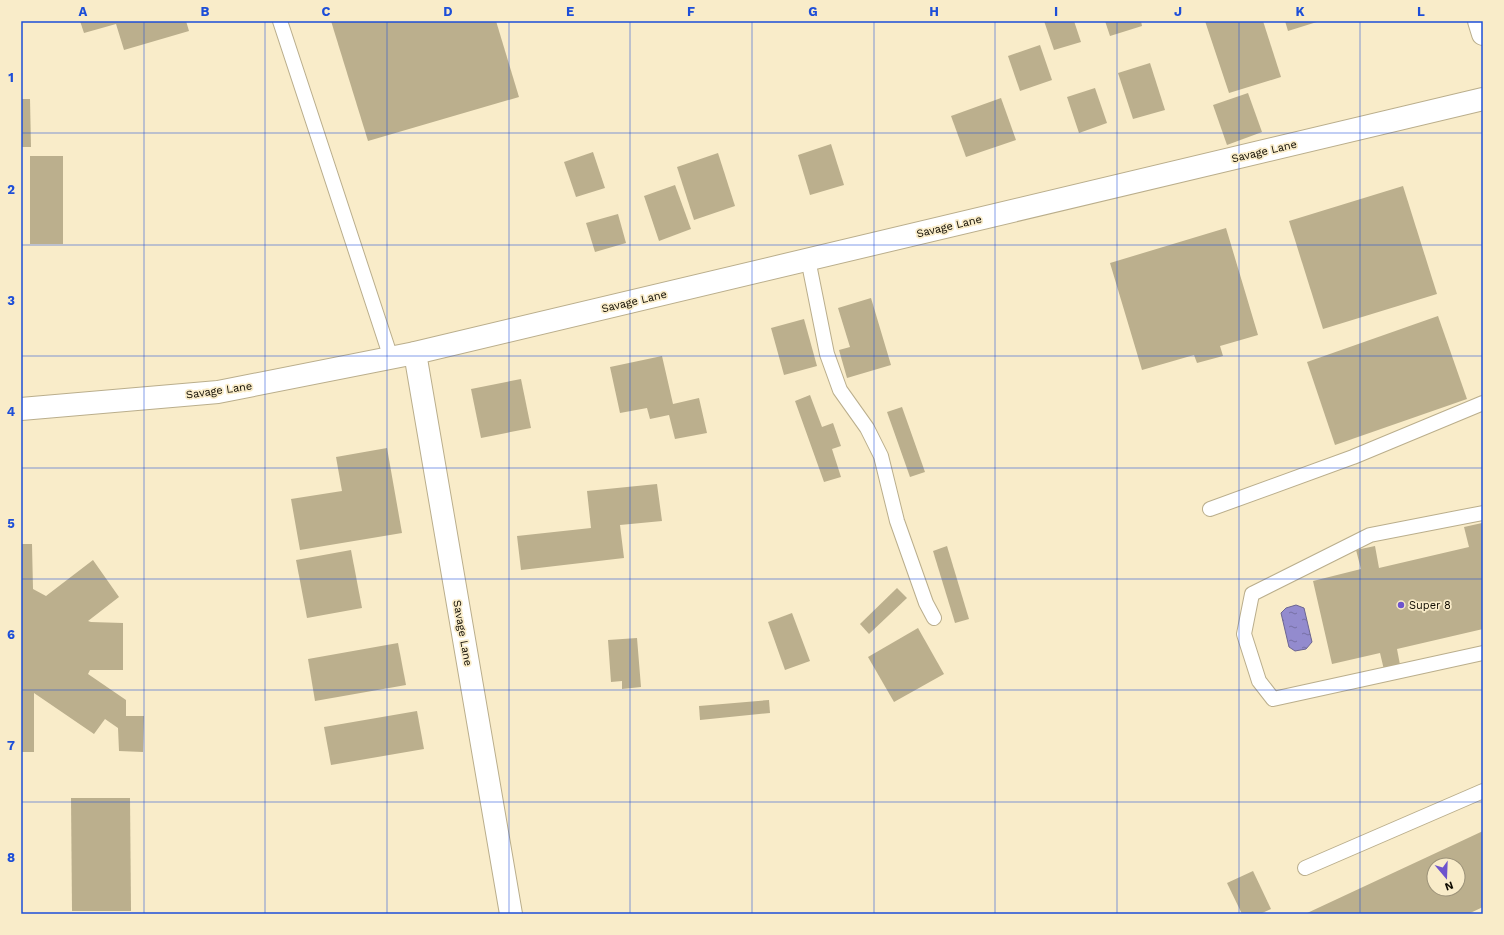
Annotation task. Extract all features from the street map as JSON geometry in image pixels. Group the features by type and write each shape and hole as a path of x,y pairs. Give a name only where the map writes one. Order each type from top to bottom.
{"street":[{"path":"1479,21 1483,34"},
{"name":"Savage Lane","path":"21,410 218,392 415,353 1483,99"},
{"name":"Savage Lane","path":"415,353 511,914"}],"lane":[{"path":"280,21 391,358"},
{"path":"808,259 827,354 840,390 866,428 881,456 897,521 926,603 934,618"},
{"path":"1210,509 1353,457 1483,403"},
{"path":"1483,513 1370,534 1252,594 1244,634 1259,681 1274,699 1483,653"},
{"path":"1305,868 1483,791"}],"water":[{"path":"1296,605 1304,608 1312,642 1306,649 1295,651 1289,647 1281,613 1286,608"}],"building":[{"path":"80,21 186,21 189,31 124,50 116,24 84,33"},
{"path":"331,21 496,21 519,97 368,141"},
{"path":"1044,21 1074,21 1081,42 1054,50"},
{"path":"1105,21 1141,21 1142,26 1110,36"},
{"path":"1205,21 1263,21 1281,77 1229,93"},
{"path":"1285,21 1320,21 1288,31"},
{"path":"1040,45 1052,80 1020,91 1008,56"},
{"path":"1150,63 1165,110 1133,119 1118,73"},
{"path":"1095,88 1107,123 1079,133 1067,97"},
{"path":"1248,93 1262,132 1227,145 1213,105"},
{"path":"1001,98 1016,140 966,157 951,116"},
{"path":"21,99 30,99 31,147 21,147"},
{"path":"831,144 844,185 810,195 798,155"},
{"path":"593,152 605,188 576,197 564,162"},
{"path":"718,153 735,206 694,220 677,167"},
{"path":"30,156 63,156 63,244 30,244"},
{"path":"675,185 691,229 659,241 644,196"},
{"path":"1403,186 1437,294 1323,329 1289,221"},
{"path":"618,214 626,243 595,252 586,223"},
{"path":"1226,228 1258,335 1220,346 1223,356 1197,363 1194,355 1142,370 1110,263"},
{"path":"871,298 891,365 847,378 839,350 850,347 838,308"},
{"path":"1438,316 1467,399 1335,445 1307,362"},
{"path":"804,319 817,366 784,375 771,328"},
{"path":"662,356 673,404 699,398 707,433 675,439 669,415 650,419 647,408 620,413 610,367"},
{"path":"521,379 531,428 481,438 471,389"},
{"path":"810,395 822,427 833,423 841,446 832,449 841,477 824,482 795,401"},
{"path":"902,407 925,472 910,477 887,412"},
{"path":"387,448 402,533 300,550 291,499 342,491 336,457"},
{"path":"657,484 662,521 620,525 624,558 521,570 517,536 591,528 587,491"},
{"name":"Super 8","path":"1482,523 1483,629 1397,649 1401,670 1385,674 1380,653 1332,664 1313,581 1361,569 1356,550 1375,546 1379,568 1469,547 1464,527"},
{"path":"21,544 32,544 33,589 46,596 93,560 119,597 88,621 123,623 123,670 90,670 88,674 126,700 126,716 144,716 143,752 119,751 118,728 105,719 94,734 34,693 34,752 21,752"},
{"path":"947,546 969,619 955,623 933,551"},
{"path":"351,550 362,608 307,618 296,560"},
{"path":"897,588 907,598 869,634 860,624"},
{"path":"792,613 810,661 785,670 768,622"},
{"path":"918,628 944,674 894,702 868,657"},
{"path":"637,638 641,687 622,689 622,681 611,682 608,640"},
{"path":"398,643 406,685 315,701 308,659"},
{"path":"769,700 770,713 700,720 699,706"},
{"path":"417,711 424,749 331,765 324,727"},
{"path":"71,798 130,798 131,911 72,911"},
{"path":"1483,831 1483,907 1468,914 1305,914 1426,858 1426,897 1466,897 1466,857 1427,857"},
{"path":"1253,871 1271,909 1260,914 1242,914 1227,883"}],"place":[{"name":"Super 8","path":"1401,605"}]}
